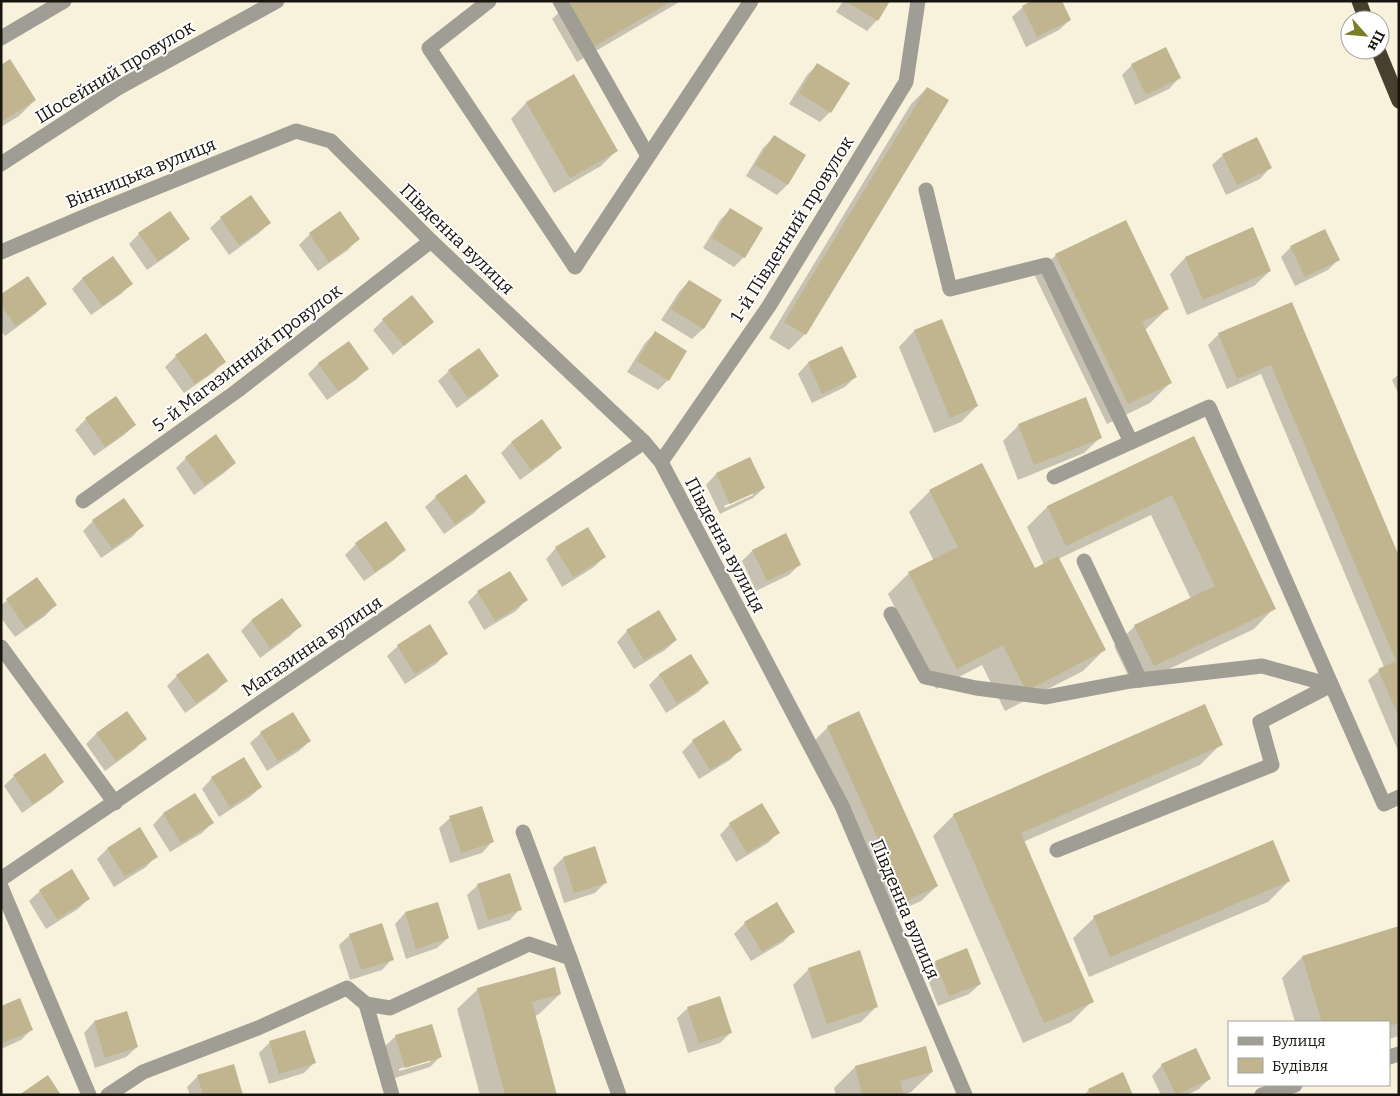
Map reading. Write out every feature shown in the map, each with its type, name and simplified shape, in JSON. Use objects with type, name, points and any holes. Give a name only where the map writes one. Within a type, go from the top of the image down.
[{"type":"highway","points":[[1382,60],[1399,101]]},
{"type":"street","points":[[1,38],[64,1]]},
{"type":"street","name":"Шосейний провулок","points":[[1,164],[118,88],[277,1]]},
{"type":"street","points":[[489,1],[429,48],[575,267],[751,1]]},
{"type":"street","points":[[560,1],[648,156]]},
{"type":"street","name":"1-й Південний провулок","points":[[660,462],[769,306],[906,82],[918,1]]},
{"type":"street","name":"Південна вулиця","points":[[296,131],[331,141],[431,241],[644,442],[660,462],[842,806],[965,1095]]},
{"type":"street","name":"Вінницька вулиця","points":[[1,252],[296,131]]},
{"type":"street","points":[[926,190],[950,289],[1046,265],[1131,442]]},
{"type":"street","name":"5-й Магазинний провулок","points":[[83,501],[237,391],[431,241]]},
{"type":"street","points":[[1054,477],[1208,407],[1384,804],[1399,797]]},
{"type":"street","name":"Магазинна вулиця","points":[[1,880],[644,442]]},
{"type":"street","points":[[1084,561],[1140,680]]},
{"type":"street","points":[[891,614],[925,677],[976,688],[1046,697],[1140,680],[1262,666],[1332,685]]},
{"type":"street","points":[[1,647],[115,803]]},
{"type":"street","points":[[1057,850],[1272,765],[1260,722],[1332,685]]},
{"type":"street","points":[[523,832],[619,1095]]},
{"type":"street","points":[[1,887],[89,1095]]},
{"type":"street","points":[[108,1095],[143,1072],[258,1028],[347,988],[366,1004],[390,1008],[529,944],[570,958]]},
{"type":"street","points":[[366,1004],[392,1095]]},
{"type":"street","points":[[1262,1095],[1293,1086]]},
{"type":"building","points":[[569,1],[672,1],[593,47]]},
{"type":"building","points":[[845,1],[890,1],[878,21]]},
{"type":"building","points":[[1031,1],[1062,1],[1071,20],[1037,37],[1022,6]]},
{"type":"building","points":[[1166,47],[1181,78],[1146,95],[1131,64]]},
{"type":"building","points":[[10,59],[36,100],[1,122],[1,65]]},
{"type":"building","points":[[817,63],[850,83],[831,113],[799,93]]},
{"type":"building","points":[[574,74],[618,151],[570,178],[526,102]]},
{"type":"building","points":[[927,87],[949,100],[806,335],[784,322]]},
{"type":"building","points":[[774,135],[806,155],[788,185],[755,165]]},
{"type":"building","points":[[1257,137],[1272,168],[1237,185],[1222,154]]},
{"type":"building","points":[[251,195],[271,223],[239,245],[220,217]]},
{"type":"building","points":[[730,208],[763,228],[745,258],[712,238]]},
{"type":"building","points":[[170,211],[190,239],[158,261],[138,233]]},
{"type":"building","points":[[340,211],[360,239],[329,262],[309,233]]},
{"type":"building","points":[[1126,220],[1169,309],[1142,322],[1172,383],[1128,404],[1055,254]]},
{"type":"building","points":[[1253,227],[1271,271],[1203,300],[1185,257]]},
{"type":"building","points":[[1325,229],[1340,260],[1305,277],[1290,246]]},
{"type":"building","points":[[113,256],[133,284],[102,306],[82,278]]},
{"type":"building","points":[[28,276],[47,304],[16,326],[1,305],[1,294]]},
{"type":"building","points":[[689,280],[722,300],[704,329],[671,309]]},
{"type":"building","points":[[412,295],[434,322],[404,346],[382,319]]},
{"type":"building","points":[[1292,302],[1399,556],[1399,718],[1378,669],[1396,661],[1271,365],[1237,379],[1218,333]]},
{"type":"building","points":[[942,319],[978,406],[950,418],[914,330]]},
{"type":"building","points":[[655,331],[687,351],[669,381],[637,361]]},
{"type":"building","points":[[206,333],[226,362],[195,384],[175,355]]},
{"type":"building","points":[[349,341],[369,369],[338,391],[318,363]]},
{"type":"building","points":[[842,346],[857,377],[822,394],[808,362]]},
{"type":"building","points":[[479,348],[499,376],[468,398],[448,370]]},
{"type":"building","points":[[116,396],[136,425],[105,447],[85,418]]},
{"type":"building","points":[[1086,397],[1102,438],[1034,465],[1018,424]]},
{"type":"building","points":[[542,419],[562,448],[531,470],[511,442]]},
{"type":"building","points":[[216,434],[236,463],[205,485],[185,457]]},
{"type":"building","points":[[1194,436],[1276,609],[1154,666],[1134,625],[1215,586],[1172,495],[1066,546],[1047,506]]},
{"type":"building","points":[[750,457],[765,488],[730,504],[716,473]]},
{"type":"building","points":[[982,463],[1035,568],[1058,556],[1106,650],[1026,691],[1003,645],[957,669],[908,572],[958,547],[929,490]]},
{"type":"building","points":[[466,474],[486,502],[455,524],[435,496]]},
{"type":"building","points":[[124,498],[144,526],[112,548],[92,520]]},
{"type":"building","points":[[386,521],[406,550],[375,572],[355,543]]},
{"type":"building","points":[[588,527],[606,557],[573,577],[555,547]]},
{"type":"building","points":[[786,533],[801,565],[767,581],[752,550]]},
{"type":"building","points":[[510,571],[528,600],[495,621],[477,591]]},
{"type":"building","points":[[37,577],[57,605],[26,628],[6,599]]},
{"type":"building","points":[[282,598],[302,626],[270,648],[251,620]]},
{"type":"building","points":[[659,610],[677,640],[644,660],[626,630]]},
{"type":"building","points":[[430,624],[448,654],[415,674],[397,645]]},
{"type":"building","points":[[208,653],[228,681],[196,703],[176,675]]},
{"type":"building","points":[[691,654],[709,683],[677,703],[659,674]]},
{"type":"building","points":[[1205,704],[1223,745],[1021,833],[1094,1002],[1044,1023],[953,814]]},
{"type":"building","points":[[127,711],[147,739],[116,761],[96,733]]},
{"type":"building","points":[[859,711],[938,886],[906,901],[827,726]]},
{"type":"building","points":[[293,712],[311,741],[278,761],[260,732]]},
{"type":"building","points":[[724,720],[742,750],[710,770],[692,740]]},
{"type":"building","points":[[45,753],[64,782],[33,804],[13,775]]},
{"type":"building","points":[[244,757],[262,787],[230,807],[211,777]]},
{"type":"building","points":[[195,793],[214,823],[181,843],[163,813]]},
{"type":"building","points":[[762,803],[780,833],[747,853],[729,823]]},
{"type":"building","points":[[482,806],[494,842],[461,853],[449,816]]},
{"type":"building","points":[[140,827],[158,857],[125,877],[107,848]]},
{"type":"building","points":[[1273,840],[1290,881],[1110,957],[1093,916]]},
{"type":"building","points":[[595,846],[607,883],[574,893],[563,857]]},
{"type":"building","points":[[72,869],[90,899],[57,919],[39,890]]},
{"type":"building","points":[[510,873],[522,910],[488,920],[477,884]]},
{"type":"building","points":[[438,902],[449,938],[416,949],[405,912]]},
{"type":"building","points":[[777,902],[795,932],[762,952],[744,922]]},
{"type":"building","points":[[382,923],[394,960],[361,970],[349,934]]},
{"type":"building","points":[[1399,926],[1399,1023],[1390,1026],[1390,1021],[1322,1021],[1302,956]]},
{"type":"building","points":[[967,948],[981,984],[949,996],[935,961]]},
{"type":"building","points":[[860,950],[878,1007],[827,1024],[808,968]]},
{"type":"building","points":[[555,967],[561,994],[532,1002],[557,1095],[505,1095],[477,988]]},
{"type":"building","points":[[720,996],[732,1033],[699,1043],[687,1007]]},
{"type":"building","points":[[20,998],[33,1030],[1,1044],[1,1006]]},
{"type":"building","points":[[127,1011],[138,1047],[105,1058],[94,1021]]},
{"type":"building","points":[[432,1024],[442,1057],[405,1068],[395,1035]]},
{"type":"building","points":[[305,1030],[316,1063],[279,1074],[269,1041]]},
{"type":"building","points":[[926,1046],[933,1072],[900,1081],[904,1095],[862,1095],[855,1066]]},
{"type":"building","points":[[1196,1048],[1211,1079],[1176,1095],[1161,1064]]},
{"type":"building","points":[[234,1064],[243,1095],[203,1095],[197,1075]]},
{"type":"building","points":[[1123,1072],[1133,1095],[1091,1095],[1088,1089]]},
{"type":"building","points":[[48,1075],[61,1095],[19,1095]]}]
